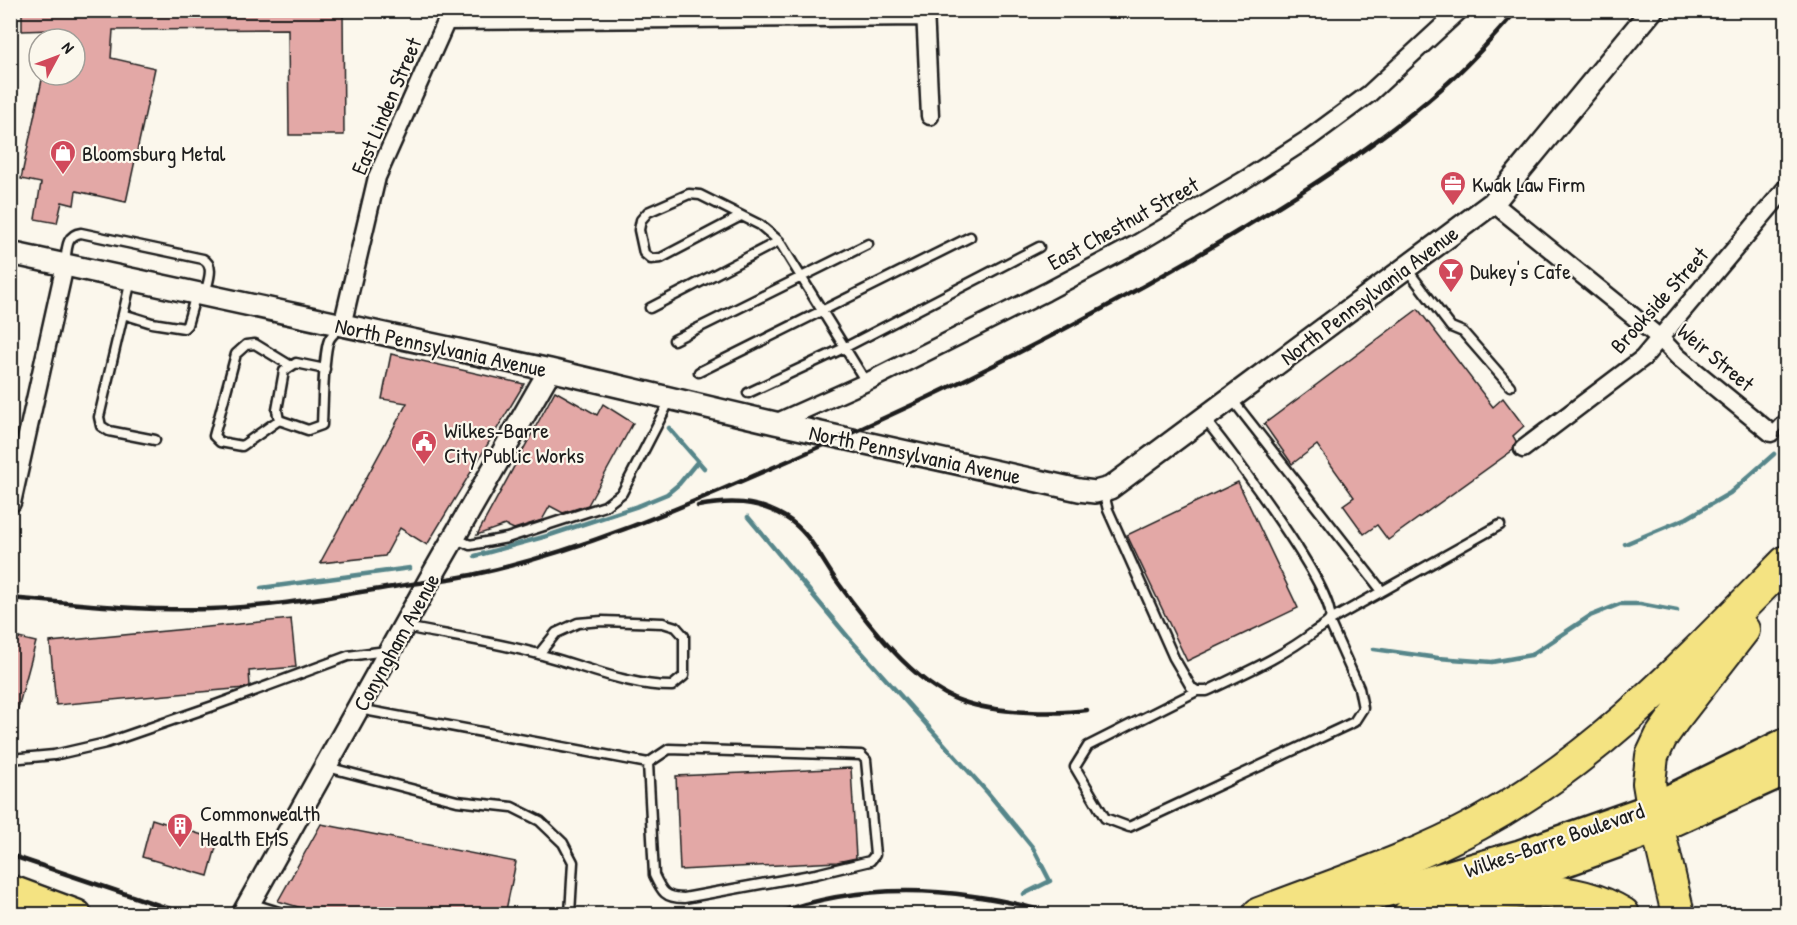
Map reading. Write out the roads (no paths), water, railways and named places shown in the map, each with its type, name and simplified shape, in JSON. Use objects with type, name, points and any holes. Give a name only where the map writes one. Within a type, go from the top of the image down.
[{"type":"highway","points":[[1259,915],[1439,843],[1478,824],[1550,779],[1599,743],[1647,700],[1786,562]]},
{"type":"highway","points":[[1678,915],[1649,783],[1652,756],[1661,737],[1786,579]]},
{"type":"highway","points":[[1444,904],[1533,890],[1554,892],[1595,902],[1623,915]]},
{"type":"main road","name":"Wilkes-Barre Boulevard","points":[[1312,915],[1655,818],[1786,742]]},
{"type":"main road","name":"Wilkes-Barre Boulevard","points":[[1407,915],[1444,904],[1655,818],[1786,771]]},
{"type":"main road","points":[[10,889],[77,915]]},
{"type":"street","name":"East Chestnut Street","points":[[775,423],[866,382],[1097,265],[1245,179],[1308,139],[1369,94],[1460,10]]},
{"type":"street","name":"North Pennsylvania Avenue","points":[[10,253],[550,370],[775,423],[1095,492],[1110,488],[1493,203],[1652,10]]},
{"type":"street","points":[[449,16],[925,14],[930,116]]},
{"type":"street","name":"East Linden Street","points":[[342,326],[377,177],[449,16]]},
{"type":"street","name":"Brookside Street","points":[[1523,449],[1643,358],[1786,188]]},
{"type":"street","name":"Weir Street","points":[[1493,203],[1660,338],[1678,357],[1771,433]]},
{"type":"street","points":[[12,503],[65,265]]},
{"type":"street","name":"Conyngham Avenue","points":[[247,909],[550,370]]},
{"type":"lane","points":[[741,216],[661,258],[651,259],[644,253],[639,230],[641,220],[648,212],[689,194],[700,195],[760,225],[779,241],[866,382]]},
{"type":"lane","points":[[65,265],[69,238],[73,234],[81,233],[203,259],[211,267],[184,328],[152,323],[123,314]]},
{"type":"lane","points":[[699,372],[970,237]]},
{"type":"lane","points":[[650,308],[779,241]]},
{"type":"lane","points":[[674,340],[868,244]]},
{"type":"lane","points":[[748,393],[844,348],[1039,247]]},
{"type":"lane","points":[[1406,267],[1450,327],[1463,332],[1510,386]]},
{"type":"lane","points":[[131,279],[99,417],[101,426],[109,431],[155,440]]},
{"type":"lane","points":[[279,420],[308,430],[322,425],[329,340],[342,326]]},
{"type":"lane","points":[[279,420],[242,446],[220,442],[214,436],[236,354],[246,345],[255,344],[291,366]]},
{"type":"lane","points":[[279,420],[277,410],[284,371],[296,363],[326,369]]},
{"type":"lane","points":[[454,538],[470,544],[507,538],[605,506],[622,493],[670,398]]},
{"type":"lane","points":[[1231,398],[1382,591]]},
{"type":"lane","points":[[1771,433],[1786,417]]},
{"type":"lane","points":[[1203,418],[1244,469],[1284,527],[1327,599],[1331,613],[1329,621],[1359,688],[1363,708],[1354,722],[1129,827],[1105,818],[1075,767],[1088,747],[1197,691],[1207,691],[1293,648],[1329,621],[1500,525]]},
{"type":"lane","points":[[1103,490],[1108,510],[1174,658],[1191,687],[1197,691]]},
{"type":"lane","points":[[405,626],[539,654],[620,678],[662,686],[672,686],[684,676],[684,636],[676,627],[663,623],[602,621],[578,623],[556,633],[539,654]]},
{"type":"lane","points":[[10,759],[54,755],[106,743],[348,656],[391,650]]},
{"type":"lane","points":[[358,709],[648,763],[669,748],[861,754],[866,760],[875,855],[870,861],[816,874],[684,898],[672,898],[661,890],[654,875],[648,763]]},
{"type":"lane","points":[[326,766],[457,801],[512,807],[540,821],[563,843],[573,862],[570,915]]},
{"type":"lane","points":[[247,909],[285,915]]},
{"type":"waterway","points":[[669,428],[704,468]]},
{"type":"waterway","points":[[1625,544],[1687,518],[1730,493],[1774,454]]},
{"type":"waterway","points":[[475,556],[547,536],[667,494],[679,484],[698,461]]},
{"type":"waterway","points":[[748,517],[848,637],[988,793],[1033,848],[1050,881],[1024,894]]},
{"type":"waterway","points":[[261,588],[410,568]]},
{"type":"waterway","points":[[1374,649],[1438,658],[1492,662],[1531,655],[1590,616],[1620,604],[1640,604],[1677,611]]},
{"type":"waterway","points":[[1780,914],[1786,913]]},
{"type":"railway","points":[[10,598],[161,609],[211,609],[280,604],[476,574],[559,552],[640,523],[797,457],[948,388],[1047,338],[1193,258],[1289,200],[1383,136],[1451,80],[1517,10]]},
{"type":"railway","points":[[698,506],[732,502],[753,504],[774,511],[794,523],[808,538],[836,580],[876,632],[908,666],[943,693],[969,704],[1002,710],[1051,713],[1087,710]]},
{"type":"railway","points":[[10,855],[185,914]]},
{"type":"railway","points":[[774,914],[847,895],[897,891],[973,896],[1021,905],[1049,914]]},
{"type":"place","name":"Bloomsburg Metal","points":[[63,176]]},
{"type":"place","name":"Kwak Law Firm","points":[[1453,207]]},
{"type":"place","name":"Dukey's Cafe","points":[[1451,294]]},
{"type":"place","name":"Wilkes-Barre City Public Works","points":[[424,466]]},
{"type":"place","name":"Commonwealth Health EMS","points":[[180,849]]}]
